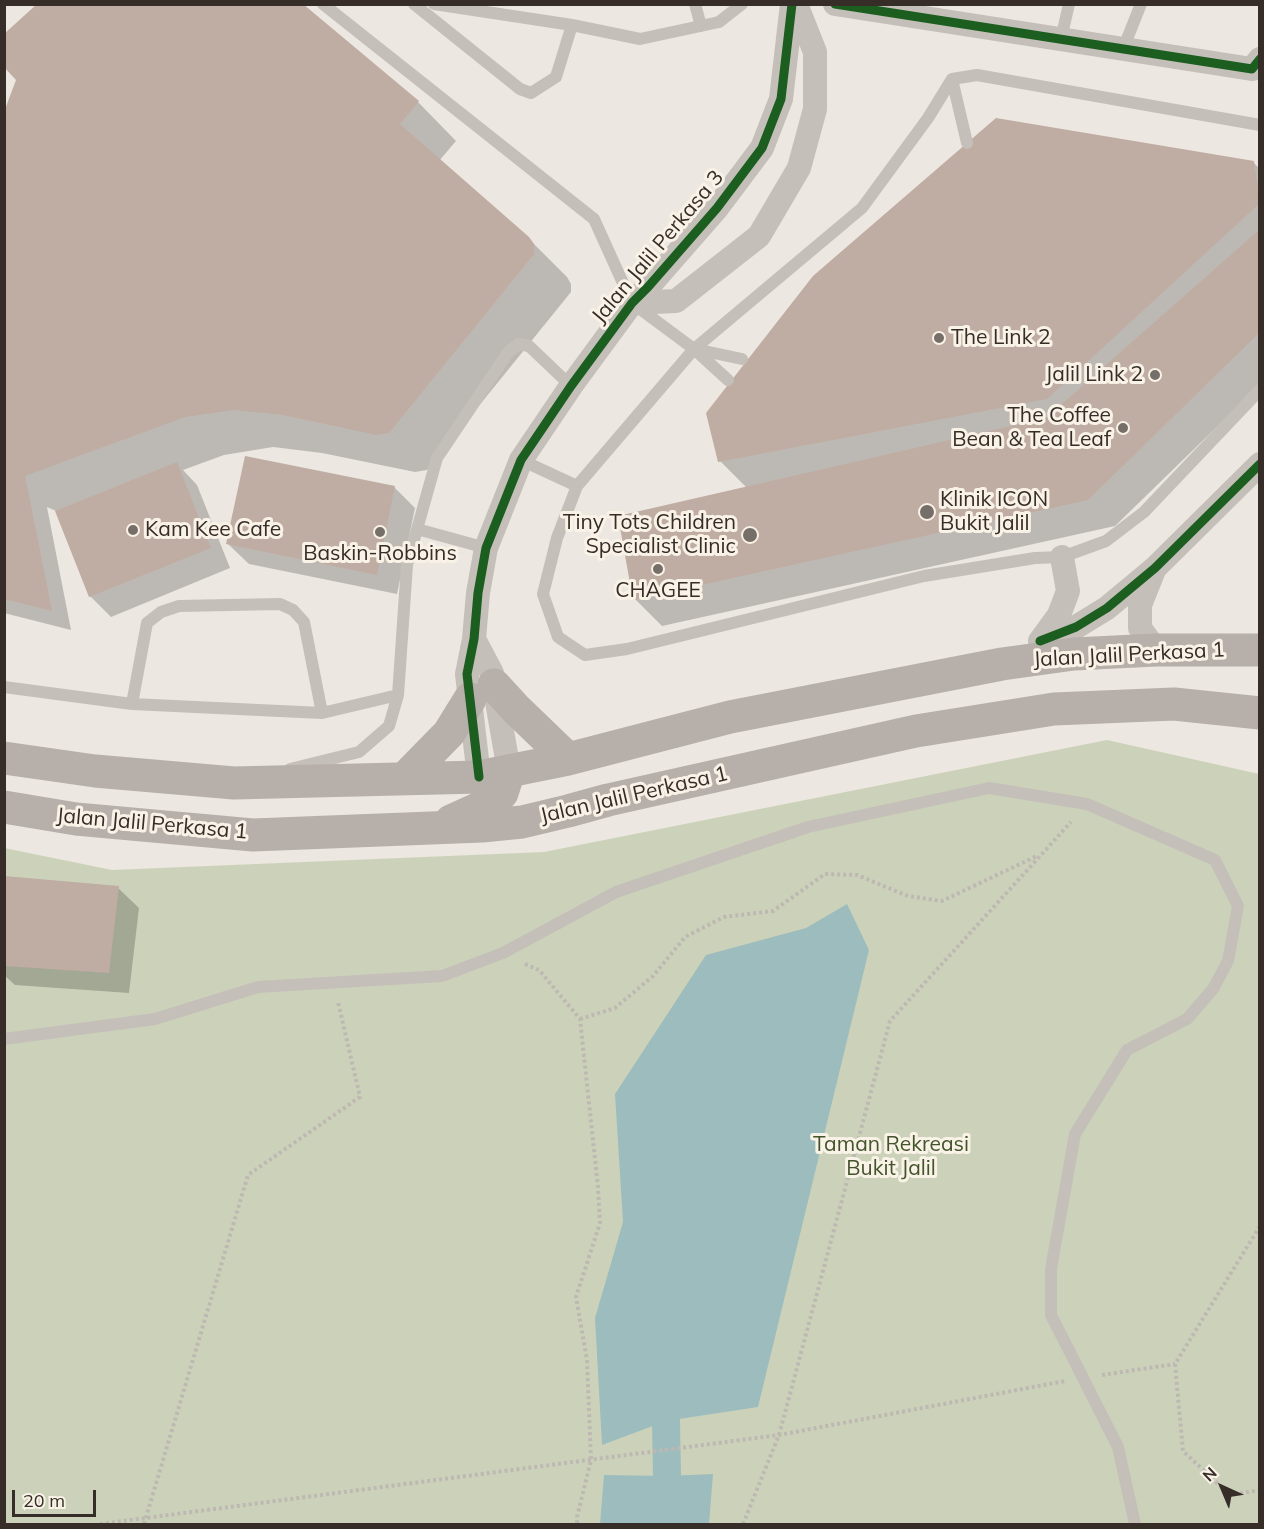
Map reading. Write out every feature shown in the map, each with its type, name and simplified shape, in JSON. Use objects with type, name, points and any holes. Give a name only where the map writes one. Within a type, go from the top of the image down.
[{"type":"main road","name":"Jalan Jalil Perkasa 1","points":[[4,758],[95,771],[234,783],[404,779],[497,780],[730,717],[1002,664],[1074,654],[1156,650],[1260,650]]},
{"type":"main road","points":[[404,779],[449,733],[482,692],[528,721],[568,759]]},
{"type":"main road","name":"Jalan Jalil Perkasa 1","points":[[4,807],[76,819],[253,835],[483,826],[522,822],[568,812],[608,800],[905,734],[1054,709],[1174,704],[1260,713]]},
{"type":"main road","points":[[497,780],[522,802],[568,812]]},
{"type":"main road","points":[[437,828],[495,801],[497,780]]},
{"type":"street","name":"Jalan Jalil Perkasa 3","points":[[633,303],[676,302],[759,236],[799,168],[815,109],[815,52],[794,4]]},
{"type":"street","name":"Jalan Jalil Perkasa 3","points":[[497,780],[482,692],[492,673],[474,639],[478,593],[486,548],[521,460],[571,386],[633,303],[717,208],[762,148],[781,99],[794,4]]},
{"type":"street","points":[[835,4],[913,10],[1061,39],[1252,69],[1260,59]]},
{"type":"street","points":[[1002,664],[1040,641],[1077,627],[1107,608],[1155,568],[1260,464]]},
{"type":"street","points":[[1040,641],[1059,615],[1068,591],[1062,557]]},
{"type":"street","points":[[1155,568],[1140,605],[1140,628],[1156,650]]},
{"type":"lane","points":[[322,4],[594,219],[633,303],[694,349],[728,380]]},
{"type":"lane","points":[[414,4],[520,89],[531,93],[556,77],[572,25]]},
{"type":"lane","points":[[434,4],[572,25],[640,39],[720,22],[742,4]]},
{"type":"lane","points":[[695,4],[701,26]]},
{"type":"lane","points":[[1061,39],[1069,4]]},
{"type":"lane","points":[[1123,49],[1141,4]]},
{"type":"lane","points":[[1260,125],[977,75],[952,79],[928,118],[862,208],[694,349],[577,486],[556,538],[543,594],[558,636],[585,655],[627,649],[924,576],[1035,558],[1062,557],[1106,541],[1144,512],[1260,390]]},
{"type":"lane","points":[[952,79],[967,143]]},
{"type":"lane","points":[[234,783],[358,752],[389,726],[398,695],[407,565],[437,458],[509,351],[519,344],[529,346],[571,386]]},
{"type":"lane","points":[[694,349],[742,359]]},
{"type":"lane","points":[[521,460],[577,486]]},
{"type":"lane","points":[[417,529],[486,548]]},
{"type":"lane","points":[[132,704],[147,623],[161,612],[180,606],[280,604],[293,610],[304,622],[322,713]]},
{"type":"lane","points":[[4,687],[132,704],[322,713],[398,695]]},
{"type":"lane","points":[[4,1040],[155,1019],[258,987],[442,975],[503,953],[616,892],[807,827],[989,788],[1087,804],[1215,860],[1238,906],[1228,961],[1213,988],[1187,1018],[1127,1050],[1075,1134],[1051,1269],[1051,1315],[1118,1447],[1135,1524]]},
{"type":"path","points":[[743,1524],[779,1435],[890,1021],[1087,804]]},
{"type":"path","points":[[580,1019],[615,1008],[653,976],[685,937],[724,917],[774,911],[825,874],[857,875],[908,896],[942,901],[1041,854]]},
{"type":"path","points":[[503,953],[539,970],[580,1019],[600,1224],[576,1297],[587,1360],[591,1460],[577,1524]]},
{"type":"path","points":[[144,1524],[248,1174],[360,1097],[334,983]]},
{"type":"path","points":[[1260,1226],[1175,1364],[1183,1451],[1230,1496],[1260,1490]]},
{"type":"path","points":[[100,1524],[779,1435],[1084,1378],[1175,1364]]},
{"type":"green space","name":"Taman Rekreasi Bukit Jalil","points":[[1107,740],[1259,774],[1259,1524],[5,1524],[4,848],[112,870],[544,852]]},
{"type":"water","points":[[847,904],[869,950],[758,1407],[666,1421],[602,1445],[595,1318],[623,1222],[615,1094],[706,955],[806,928]]},
{"type":"water","points":[[713,1474],[709,1524],[600,1524],[604,1475]]},
{"type":"building","points":[[37,4],[303,4],[419,101],[400,124],[529,237],[534,244],[534,254],[389,433],[376,435],[283,415],[234,410],[185,417],[25,476],[52,611],[4,599],[4,112],[16,80],[4,67],[4,34]]},
{"type":"building","name":"The Link 2","points":[[996,118],[1254,161],[1260,203],[1047,399],[718,462],[706,413],[813,276]]},
{"type":"building","name":"Jalil Link 2","points":[[1260,229],[1260,332],[1088,500],[633,600],[618,516],[1046,418]]},
{"type":"building","points":[[245,456],[395,486],[377,575],[226,544]]},
{"type":"building","name":"Kam Kee Cafe","points":[[177,462],[211,548],[89,597],[55,511]]},
{"type":"building","points":[[4,876],[119,886],[109,973],[4,966]]},
{"type":"waterway","points":[[666,1421],[667,1476]]},
{"type":"cycle path","points":[[479,777],[467,674],[486,548],[521,460],[571,386],[632,303],[717,208],[762,148],[781,99],[792,4]]},
{"type":"cycle path","points":[[835,4],[1252,69],[1260,59]]},
{"type":"cycle path","points":[[1040,641],[1076,627],[1107,608],[1155,568],[1260,464]]},
{"type":"place","name":"The Link 2","points":[[939,338]]},
{"type":"place","name":"Jalil Link 2","points":[[1155,375]]},
{"type":"place","name":"The Coffee Bean & Tea Leaf","points":[[1123,428]]},
{"type":"place","name":"Klinik ICON Bukit Jalil","points":[[927,512]]},
{"type":"place","name":"Kam Kee Cafe","points":[[133,530]]},
{"type":"place","name":"Baskin-Robbins","points":[[380,532]]},
{"type":"place","name":"Tiny Tots Children Specialist Clinic","points":[[750,535]]},
{"type":"place","name":"CHAGEE","points":[[658,569]]}]
